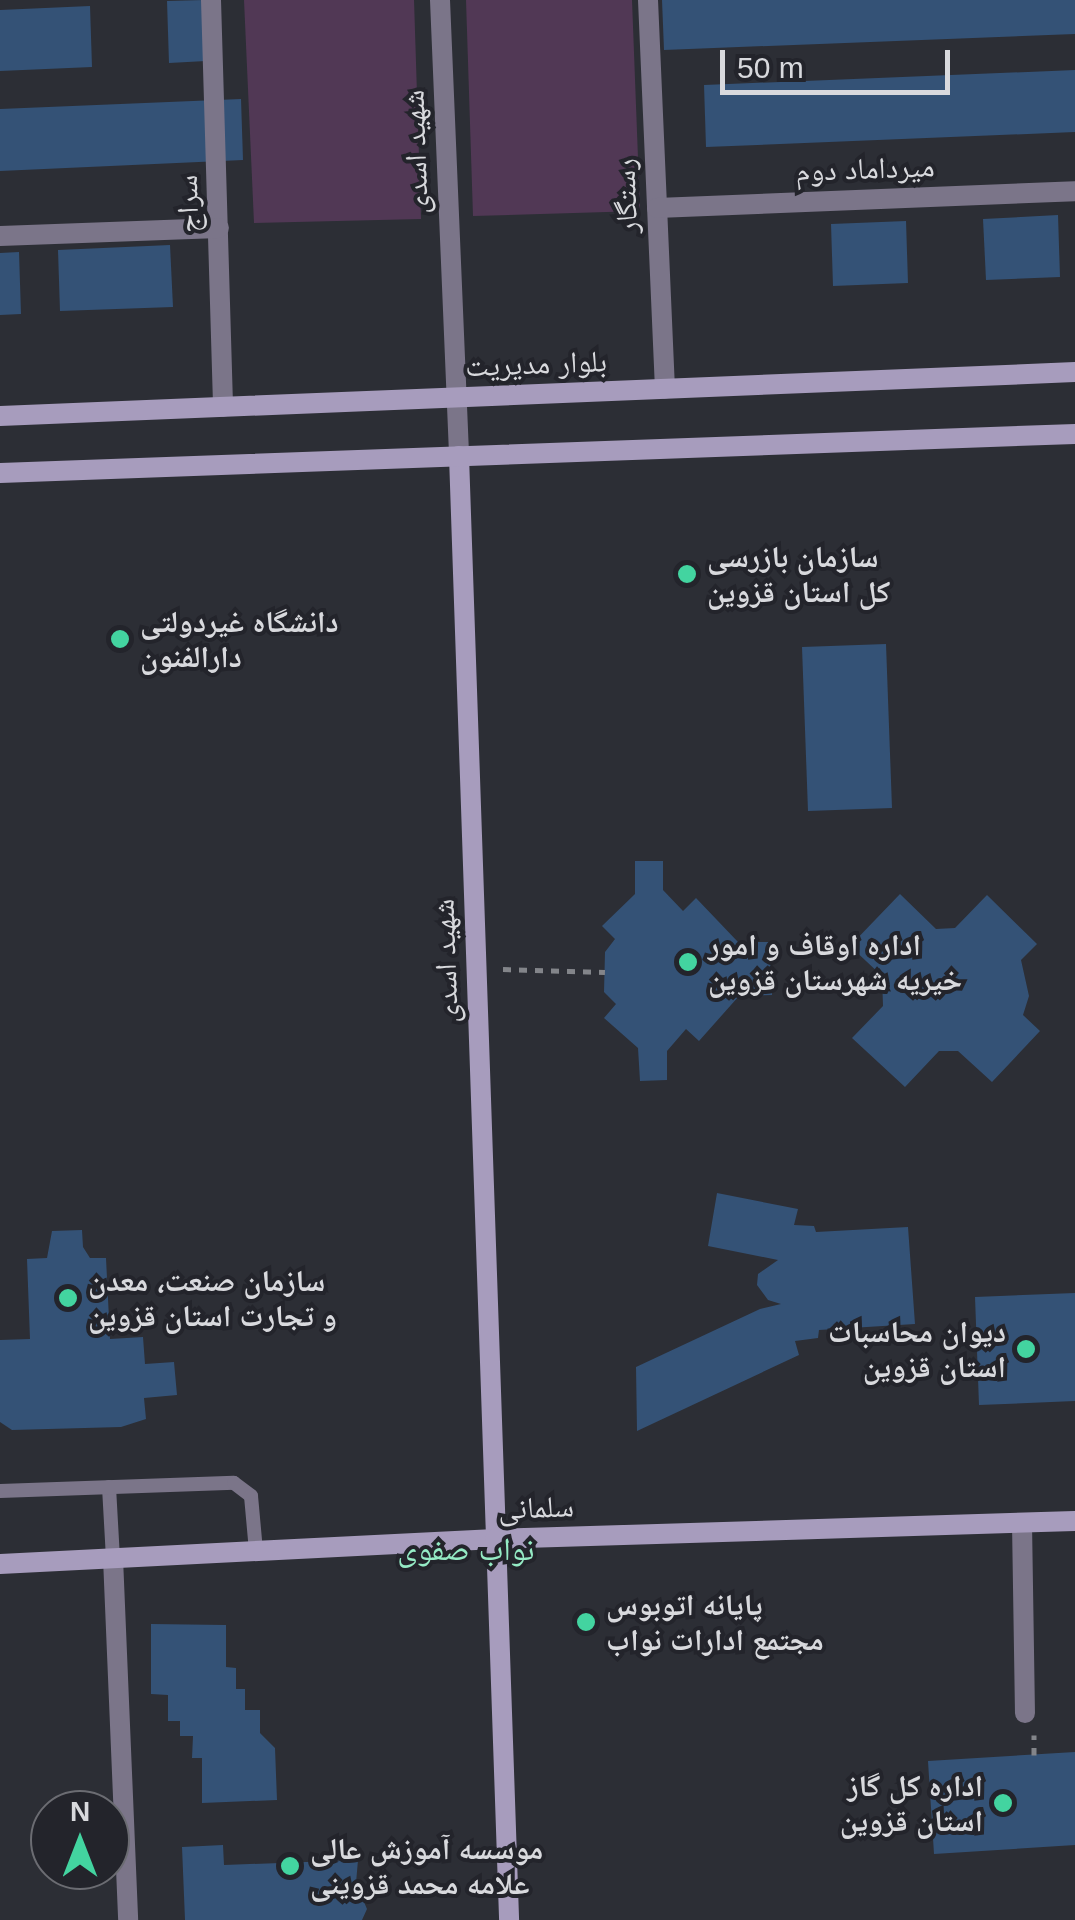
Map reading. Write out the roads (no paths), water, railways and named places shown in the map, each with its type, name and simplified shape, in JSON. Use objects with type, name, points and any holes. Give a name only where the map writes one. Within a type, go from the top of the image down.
[{"type":"street","name":"سراج","points":[[211,0],[223,407]]},
{"type":"street","name":"شهید اسدی","points":[[440,0],[509,1920]]},
{"type":"street","name":"رستگار","points":[[648,0],[664,389]]},
{"type":"street","name":"میرداماد دوم","points":[[657,208],[1075,191]]},
{"type":"street","points":[[0,236],[218,228]]},
{"type":"street","name":"بلوار مدیریت","points":[[0,416],[1075,372]]},
{"type":"street","points":[[0,473],[1075,434]]},
{"type":"street","name":"سلمانی","points":[[0,1564],[495,1539],[1075,1521]]},
{"type":"street","points":[[1022,1522],[1026,1713]]},
{"type":"street","points":[[113,1558],[128,1920]]},
{"type":"lane","points":[[0,1490],[234,1483],[244,1487],[254,1507],[256,1551]]},
{"type":"lane","points":[[109,1487],[113,1558]]},
{"type":"place","name":"سازمان بازرسی کل استان قزوین","points":[[687,574]]},
{"type":"place","name":"دانشگاه غیردولتی دارالفنون","points":[[120,639]]},
{"type":"place","name":"اداره اوقاف و امور خیریه شهرستان قزوین","points":[[688,962]]},
{"type":"place","name":"سازمان صنعت، معدن و تجارت استان قزوین","points":[[68,1298]]},
{"type":"place","name":"دیوان محاسبات استان قزوین","points":[[1026,1349]]},
{"type":"place","name":"پایانه اتوبوس مجتمع ادارات نواب","points":[[586,1622]]},
{"type":"place","name":"اداره کل گاز استان قزوین","points":[[1003,1803]]},
{"type":"place","name":"موسسه آموزش عالی علامه محمد قزوینی","points":[[290,1866]]},
{"type":"district","name":"نواب صفوی","points":[[466,1549]]}]
